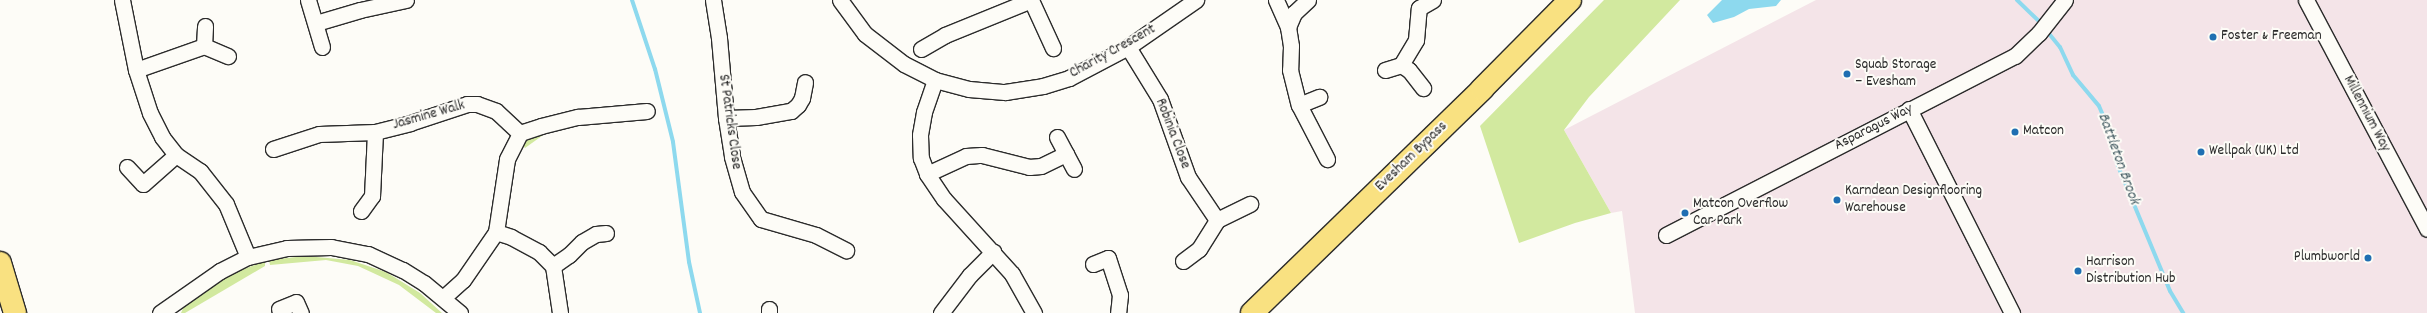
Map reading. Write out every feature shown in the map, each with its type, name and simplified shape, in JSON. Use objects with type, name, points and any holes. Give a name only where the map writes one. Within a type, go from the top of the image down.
[{"type":"main road","name":"Evesham Bypass","points":[[1252,313],[1482,89],[1570,0]]},
{"type":"main road","points":[[0,263],[15,313]]},
{"type":"street","points":[[122,0],[136,70],[150,113],[162,137],[176,155],[200,171],[226,204],[248,257]]},
{"type":"street","points":[[308,0],[322,47]]},
{"type":"street","points":[[316,23],[360,10],[406,0]]},
{"type":"street","name":"St Patricks Close","points":[[713,0],[719,38],[726,118],[732,157],[742,192],[761,219],[816,235],[846,250]]},
{"type":"street","name":"Charity Crescent","points":[[840,0],[866,34],[879,47],[904,64],[935,80],[969,89],[1005,92],[1043,86],[1070,78],[1128,47],[1196,0]]},
{"type":"street","points":[[921,49],[945,36],[1031,0],[1053,48]]},
{"type":"street","points":[[1276,0],[1288,27],[1291,46],[1290,70],[1299,105],[1327,159]]},
{"type":"street","points":[[1288,27],[1294,13],[1308,0]]},
{"type":"street","points":[[1385,70],[1401,65],[1416,40],[1417,4],[1433,0]]},
{"type":"street","name":"Asparagus Way","points":[[1666,235],[2015,56],[2044,27],[2065,0]]},
{"type":"street","name":"Millennium Way","points":[[2306,0],[2427,229]]},
{"type":"street","points":[[204,46],[205,26]]},
{"type":"street","points":[[136,70],[204,46],[228,56]]},
{"type":"street","name":"Robinia Close","points":[[1128,47],[1160,99],[1188,177],[1217,220]]},
{"type":"street","points":[[1401,65],[1409,70],[1423,88]]},
{"type":"street","points":[[935,80],[924,112],[920,135],[922,158],[927,174],[944,199],[1012,274],[1034,313]]},
{"type":"street","points":[[726,118],[756,117],[791,111],[798,105],[802,98],[805,82]]},
{"type":"street","points":[[1299,105],[1319,97]]},
{"type":"street","name":"Jasmine Walk","points":[[274,149],[319,134],[375,132],[410,123],[467,104],[477,104],[496,111],[520,133]]},
{"type":"street","points":[[1910,109],[2012,313]]},
{"type":"street","points":[[444,297],[463,280],[496,232],[507,159],[520,133],[558,121],[578,117],[647,111]]},
{"type":"street","name":"Jasmine Walk","points":[[361,211],[372,196],[375,132]]},
{"type":"street","points":[[1057,137],[1074,169]]},
{"type":"street","points":[[927,174],[966,156],[982,155],[1030,166],[1041,166],[1066,154]]},
{"type":"street","points":[[127,167],[143,184],[176,155]]},
{"type":"street","points":[[1183,261],[1199,249],[1217,220],[1250,204]]},
{"type":"street","points":[[496,232],[511,237],[539,252],[553,266],[560,313]]},
{"type":"street","points":[[553,266],[570,255],[582,242],[596,234],[606,233]]},
{"type":"street","points":[[167,311],[220,271],[248,257],[287,248],[331,247],[368,254],[403,270],[444,297],[460,313]]},
{"type":"street","points":[[941,313],[970,275],[993,252]]},
{"type":"street","points":[[1093,264],[1108,258],[1120,295],[1118,313]]},
{"type":"street","points":[[279,309],[296,302],[301,313]]},
{"type":"shaded area","points":[[1816,0],[2427,0],[2427,313],[1635,313],[1622,211],[1611,213],[1564,130]]},
{"type":"green space","points":[[1604,0],[1680,0],[1589,97],[1564,130],[1611,213],[1575,223],[1519,243],[1480,126]]},
{"type":"green space","points":[[545,129],[546,133],[525,148],[522,144]]},
{"type":"green space","points":[[305,256],[350,260],[386,272],[420,293],[442,313],[436,313],[399,285],[358,266],[326,260],[270,265],[269,260]]},
{"type":"green space","points":[[265,261],[265,266],[185,313],[181,313],[184,306],[207,287],[236,272]]},
{"type":"water","points":[[1722,0],[1781,0],[1776,6],[1749,9],[1734,17],[1713,23],[1707,15]]},
{"type":"waterway","points":[[632,0],[655,69],[673,142],[689,262],[700,313]]},
{"type":"waterway","name":"Battleton Brook","points":[[2017,0],[2042,24]]},
{"type":"waterway","name":"Battleton Brook","points":[[2046,30],[2060,47],[2073,75],[2099,106],[2110,132],[2118,166],[2170,291],[2183,313]]},
{"type":"place","name":"Foster & Freeman","points":[[2213,37]]},
{"type":"place","name":"Squab Storage – Evesham","points":[[1847,74]]},
{"type":"place","name":"Matcon","points":[[2015,132]]},
{"type":"place","name":"Wellpak (UK) Ltd","points":[[2201,152]]},
{"type":"place","name":"Karndean Designflooring Warehouse","points":[[1837,200]]},
{"type":"place","name":"Matcon Overflow Car Park","points":[[1685,213]]},
{"type":"place","name":"Plumbworld","points":[[2368,258]]},
{"type":"place","name":"Harrison Distribution Hub","points":[[2078,271]]}]
